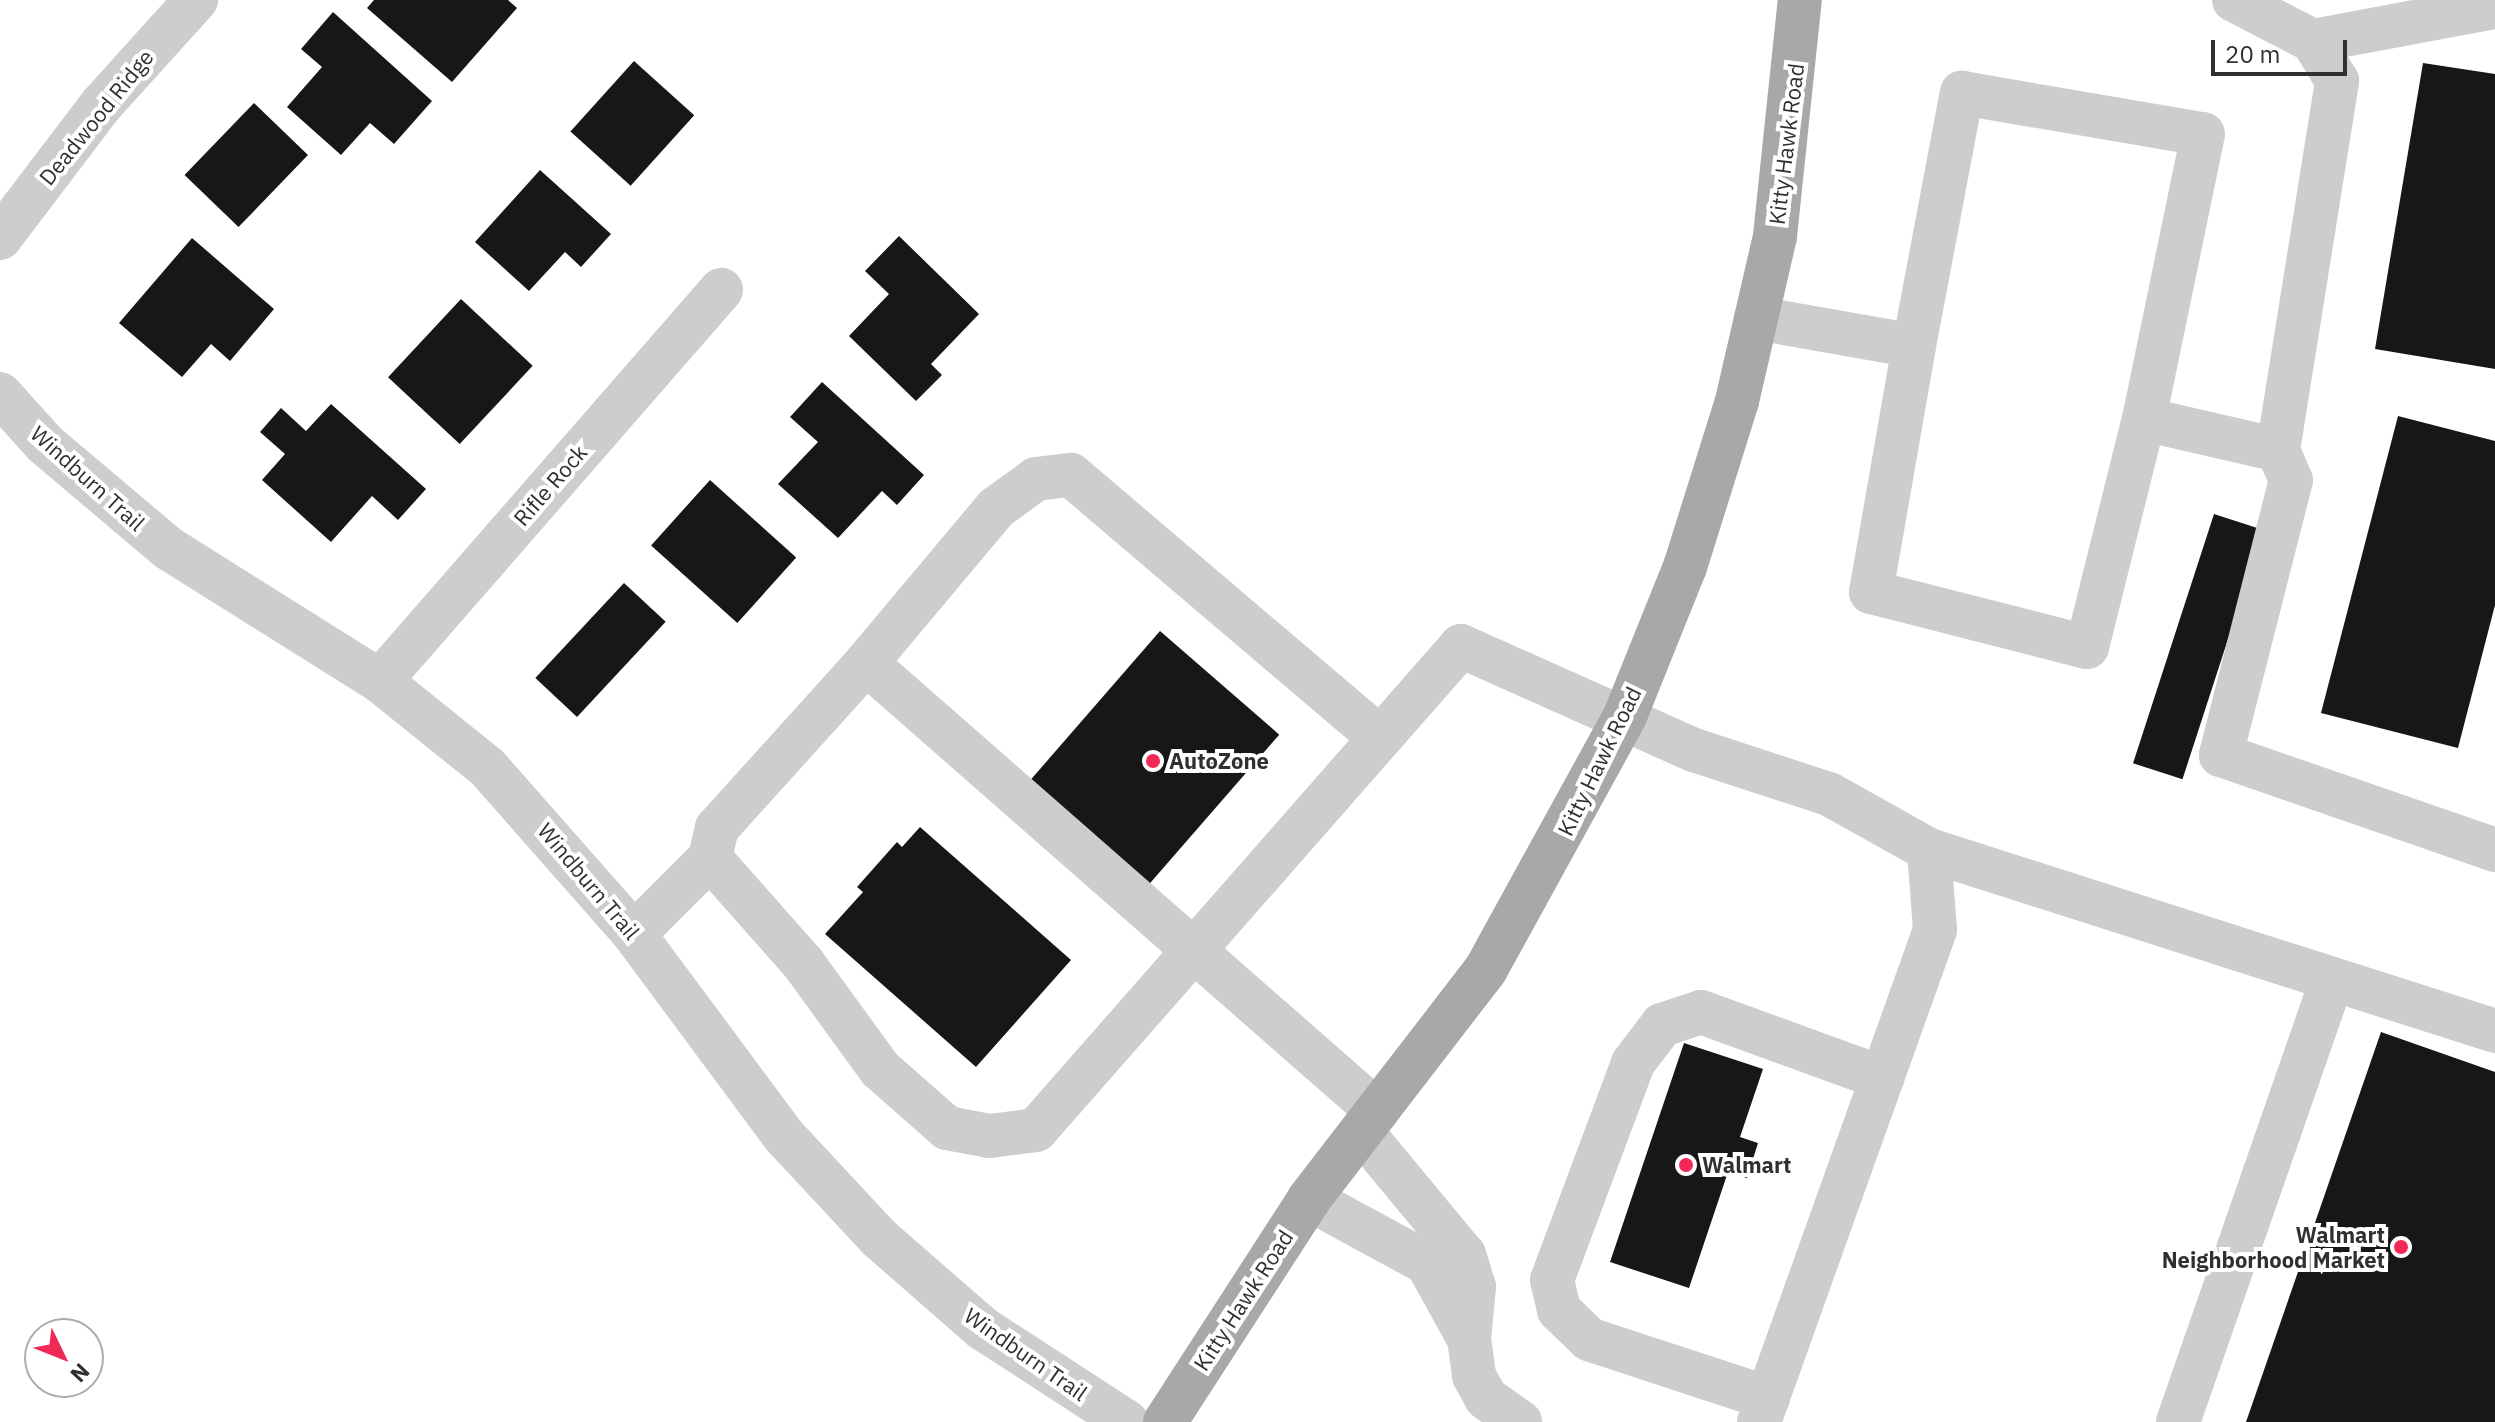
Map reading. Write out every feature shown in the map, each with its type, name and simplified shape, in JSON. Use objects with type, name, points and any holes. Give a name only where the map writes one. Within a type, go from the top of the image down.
[{"type":"main road","name":"Kitty Hawk Road","points":[[1165,1422],[1309,1199],[1486,969],[1625,716],[1685,567],[1756,318],[1775,236],[1800,0]]},
{"type":"street","name":"Deadwood Ridge","points":[[0,238],[101,105],[196,0]]},
{"type":"street","points":[[2234,0],[2313,41],[2337,81],[2278,450],[2291,480],[2221,755],[2495,850]]},
{"type":"street","points":[[2313,41],[2495,7]]},
{"type":"street","points":[[1962,93],[2203,134],[2144,419],[2087,647],[1871,592],[1962,93]]},
{"type":"street","name":"Rifle Rock","points":[[380,681],[721,290]]},
{"type":"street","points":[[1756,318],[1914,346]]},
{"type":"street","name":"Windburn Trail","points":[[0,394],[45,444],[168,548],[380,681],[487,767],[634,934],[784,1136],[879,1238],[982,1328],[1127,1422]]},
{"type":"street","points":[[2144,419],[2278,450]]},
{"type":"street","points":[[634,934],[710,858],[717,828],[866,663],[996,508],[1036,479],[1071,475],[1379,737]]},
{"type":"street","points":[[710,858],[803,963],[880,1069],[947,1128],[990,1136],[1036,1130],[1191,947],[1461,646],[1625,716],[1694,750],[1829,794],[1929,850],[2495,1031]]},
{"type":"street","points":[[866,663],[1191,947],[1370,1122],[1464,1255],[1474,1287],[1469,1339],[1474,1376],[1486,1398],[1520,1422]]},
{"type":"street","points":[[1882,1078],[1701,1012],[1662,1025],[1633,1063],[1552,1280],[1559,1310],[1589,1339],[1763,1410],[1882,1078],[1935,930],[1929,850]]},
{"type":"street","points":[[2178,1422],[2332,980]]},
{"type":"street","points":[[1309,1199],[1427,1263],[1469,1339]]},
{"type":"building","points":[[374,0],[508,0],[517,8],[452,82],[367,8]]},
{"type":"building","points":[[333,12],[432,101],[394,144],[370,123],[341,155],[287,107],[322,67],[301,49]]},
{"type":"building","points":[[634,61],[694,115],[631,186],[570,132]]},
{"type":"building","points":[[2423,63],[2495,74],[2495,369],[2375,349]]},
{"type":"building","points":[[254,103],[308,155],[238,227],[185,175]]},
{"type":"building","points":[[540,170],[611,234],[581,267],[565,252],[529,291],[475,242]]},
{"type":"building","points":[[899,236],[979,314],[931,364],[942,375],[916,401],[849,336],[889,294],[865,271]]},
{"type":"building","points":[[192,238],[274,309],[230,361],[211,344],[182,377],[119,323]]},
{"type":"building","points":[[461,299],[533,366],[460,444],[388,377]]},
{"type":"building","points":[[822,382],[924,475],[897,505],[882,491],[838,538],[778,484],[818,442],[790,417]]},
{"type":"building","points":[[331,404],[426,489],[398,520],[372,496],[331,542],[262,480],[285,454],[260,432],[281,408],[306,431]]},
{"type":"building","points":[[2398,416],[2495,441],[2495,605],[2458,748],[2321,713]]},
{"type":"building","points":[[710,480],[796,558],[737,623],[651,545]]},
{"type":"building","points":[[2214,514],[2263,530],[2182,779],[2133,763]]},
{"type":"building","points":[[624,583],[666,622],[577,717],[535,678]]},
{"type":"building","name":"AutoZone","points":[[1160,631],[1279,735],[1145,889],[1026,785]]},
{"type":"building","points":[[920,827],[1071,960],[976,1067],[825,934],[863,892],[857,887],[897,842],[902,847]]},
{"type":"building","name":"Walmart Neighborhood Market","points":[[2381,1032],[2495,1072],[2495,1422],[2246,1422]]},
{"type":"building","name":"Walmart","points":[[1684,1043],[1763,1069],[1740,1137],[1758,1143],[1747,1178],[1728,1172],[1689,1288],[1610,1262]]},
{"type":"place","name":"AutoZone","points":[[1153,761]]},
{"type":"place","name":"Walmart","points":[[1686,1165]]},
{"type":"place","name":"Walmart Neighborhood Market","points":[[2401,1247]]}]
